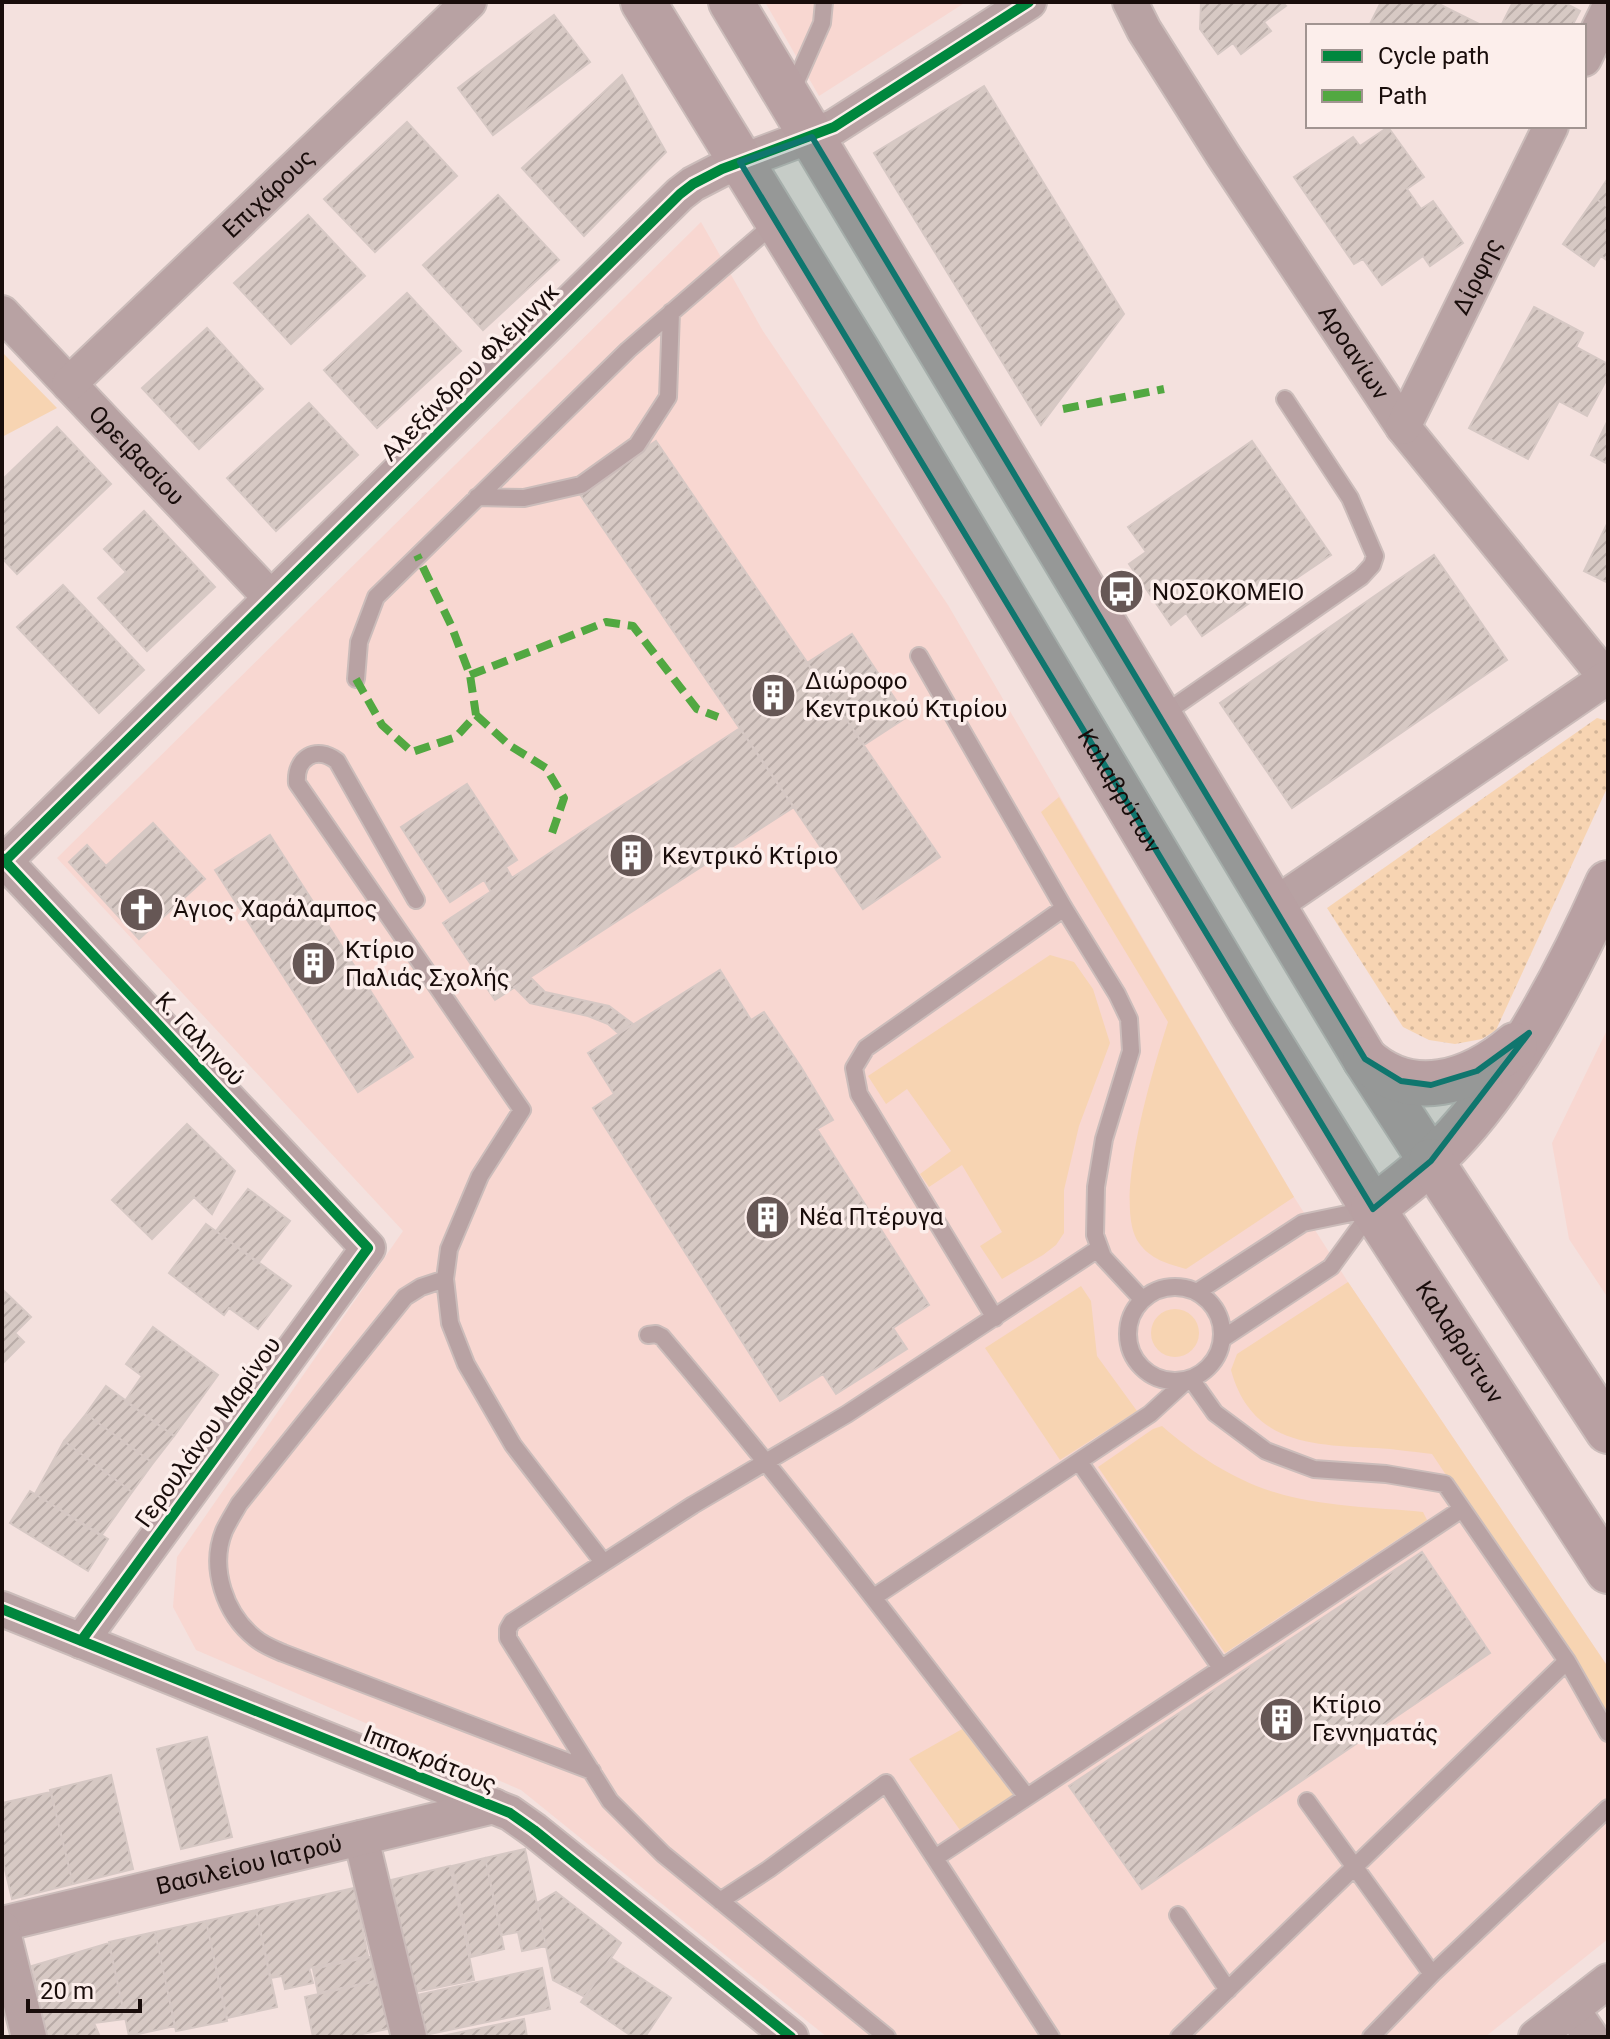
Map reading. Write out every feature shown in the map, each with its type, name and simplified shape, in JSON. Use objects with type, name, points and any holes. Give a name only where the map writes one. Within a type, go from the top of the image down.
[{"type":"main road","name":"Καλαβρύτων","points":[[643,2],[924,461],[1314,1116],[1608,1571]]},
{"type":"main road","points":[[731,2],[1365,1059],[1608,1431]]},
{"type":"main road","points":[[1373,1209],[1431,1161],[1475,1112],[1599,929],[1608,883]]},
{"type":"main road","points":[[1365,1059],[1401,1081],[1431,1085],[1477,1071],[1504,1055],[1529,1033]]},
{"type":"street","name":"Επιχάρους","points":[[69,384],[469,2]]},
{"type":"street","name":"Αλεξάνδρου Φλέμινγκ","points":[[4,860],[680,194],[700,180],[740,162],[834,127],[1029,2]]},
{"type":"street","name":"Αροανίων","points":[[1130,2],[1144,30],[1223,155],[1403,427],[1607,679]]},
{"type":"street","points":[[1586,55],[1608,10]]},
{"type":"street","name":"Δίρφης","points":[[1403,427],[1550,128]]},
{"type":"street","name":"Ορειβασίου","points":[[2,313],[270,597]]},
{"type":"street","points":[[1273,906],[1607,679]]},
{"type":"street","name":"Κ. Γαληνού","points":[[4,860],[368,1248]]},
{"type":"street","name":"Γερουλάνου Μαρίνου","points":[[81,1641],[368,1248]]},
{"type":"street","name":"Ιπποκράτους","points":[[2,1609],[494,1806],[534,1830],[781,2034]]},
{"type":"street","name":"Βασιλείου Ιατρού","points":[[2,1926],[494,1806]]},
{"type":"street","points":[[361,1838],[409,2037]]},
{"type":"street","points":[[2,1926],[29,2037]]},
{"type":"street","points":[[1536,2037],[1608,1981]]},
{"type":"street","points":[[1572,2009],[1591,2037]]},
{"type":"lane","points":[[789,98],[822,23],[824,2]]},
{"type":"lane","points":[[356,679],[359,642],[376,597],[628,350],[777,221]]},
{"type":"lane","points":[[477,497],[524,498],[581,485],[637,445],[668,397],[671,312]]},
{"type":"lane","points":[[1159,717],[1361,577],[1372,565],[1375,556],[1360,518],[1285,399]]},
{"type":"lane","points":[[919,656],[1123,1005],[1132,1035],[1131,1051],[1104,1139],[1097,1177],[1094,1224],[1098,1249],[1142,1299]]},
{"type":"lane","points":[[416,900],[337,761],[329,755],[317,753],[307,756],[296,771],[297,783],[522,1110],[480,1176],[449,1249],[445,1279],[450,1323],[466,1364],[513,1445],[603,1562]]},
{"type":"lane","points":[[995,1318],[859,1094],[854,1068],[866,1048],[1064,908]]},
{"type":"lane","points":[[1197,1292],[1303,1223],[1373,1209]]},
{"type":"lane","points":[[1222,1339],[1331,1267],[1373,1209]]},
{"type":"lane","points":[[887,2037],[663,1854],[610,1801],[508,1638],[508,1629],[512,1622],[603,1562],[847,1414],[1098,1249]]},
{"type":"lane","points":[[445,1279],[421,1287],[405,1297],[239,1504],[223,1533],[218,1560],[220,1582],[244,1628],[258,1641],[592,1771]]},
{"type":"lane","points":[[874,1597],[1080,1463],[1150,1414],[1188,1380],[1210,1366],[1219,1353],[1222,1339],[1222,1325],[1217,1311],[1197,1292],[1169,1287],[1142,1299],[1128,1326],[1128,1342],[1133,1357],[1155,1378],[1170,1382],[1188,1380]]},
{"type":"lane","points":[[648,1335],[662,1337],[874,1597],[1027,1797]]},
{"type":"lane","points":[[1188,1380],[1215,1413],[1266,1451],[1314,1469],[1386,1474],[1445,1484],[1567,1661],[1608,1733]]},
{"type":"lane","points":[[1080,1463],[1221,1668]]},
{"type":"lane","points":[[935,1858],[1462,1509]]},
{"type":"lane","points":[[1179,2037],[1567,1661]]},
{"type":"lane","points":[[720,1901],[886,1783],[1051,2037]]},
{"type":"lane","points":[[1307,1801],[1432,1974]]},
{"type":"lane","points":[[1371,2037],[1432,1974],[1608,1808]]},
{"type":"lane","points":[[1178,1915],[1228,1990]]},
{"type":"highlighted area","points":[[812,137],[1365,1059],[1401,1081],[1431,1085],[1477,1071],[1529,1033],[1431,1161],[1373,1209],[740,162]]},
{"type":"shaded area","points":[[765,2],[966,2],[819,96]]},
{"type":"shaded area","points":[[701,222],[763,331],[948,605],[1294,1197],[1608,1667],[1608,1939],[1485,2037],[827,2037],[521,1790],[196,1650],[173,1607],[177,1557],[403,1231],[57,858]]},
{"type":"shaded area","points":[[2,352],[57,408],[2,437]]},
{"type":"shaded area","points":[[1597,718],[1608,721],[1608,786],[1496,1030],[1482,1039],[1455,1044],[1429,1040],[1403,1027],[1327,908]]},
{"type":"shaded area","points":[[1059,797],[1294,1197],[1186,1269],[1166,1263],[1143,1249],[1132,1224],[1130,1199],[1132,1168],[1145,1101],[1168,1022],[1041,812]]},
{"type":"shaded area","points":[[1050,955],[1074,962],[1093,989],[1110,1043],[1079,1126],[1064,1190],[1064,1233],[1056,1245],[1043,1255],[1002,1279],[980,1246],[1002,1232],[962,1165],[929,1187],[920,1174],[951,1151],[907,1089],[886,1104],[868,1076]]},
{"type":"shaded area","points":[[1608,1028],[1608,1298],[1569,1239],[1552,1143]]},
{"type":"shaded area","points":[[1348,1282],[1608,1667],[1608,1716],[1432,1454],[1329,1445],[1287,1436],[1253,1413],[1240,1394],[1231,1370],[1237,1354]]},
{"type":"shaded area","points":[[1081,1286],[1091,1301],[1097,1356],[1137,1411],[1060,1460],[985,1348]]},
{"type":"shaded area","points":[[1175,1309],[1192,1316],[1199,1333],[1192,1350],[1175,1357],[1158,1350],[1151,1333],[1158,1316]]},
{"type":"shaded area","points":[[1162,1426],[1215,1465],[1259,1487],[1311,1501],[1423,1512],[1427,1520],[1225,1653],[1098,1467]]},
{"type":"shaded area","points":[[964,1728],[1016,1795],[960,1830],[909,1759]]},
{"type":"building","points":[[1201,2],[1282,2],[1286,6],[1264,22],[1271,31],[1241,54],[1233,43],[1218,54],[1200,29]]},
{"type":"building","points":[[1381,2],[1435,2],[1479,24],[1370,24]]},
{"type":"building","points":[[1513,2],[1563,2],[1580,11],[1573,24],[1502,24]]},
{"type":"building","points":[[554,15],[590,62],[493,135],[458,88]]},
{"type":"building","points":[[622,75],[666,152],[584,236],[522,168]]},
{"type":"building","points":[[984,86],[1124,314],[1041,425],[874,153]]},
{"type":"building","points":[[407,122],[457,176],[375,252],[324,199]]},
{"type":"building","points":[[1389,128],[1424,177],[1407,189],[1421,209],[1433,201],[1463,243],[1430,266],[1423,256],[1382,285],[1363,259],[1354,264],[1294,177],[1353,137],[1360,146]]},
{"type":"building","points":[[1608,178],[1608,207],[1595,198]]},
{"type":"building","points":[[498,195],[559,260],[483,330],[423,265]]},
{"type":"building","points":[[1595,198],[1608,207],[1608,261],[1601,256],[1594,266],[1563,244]]},
{"type":"building","points":[[308,215],[365,276],[291,344],[234,283]]},
{"type":"building","points":[[407,293],[461,351],[377,428],[324,370]]},
{"type":"building","points":[[1534,307],[1583,333],[1576,347],[1608,364],[1608,377],[1587,416],[1559,401],[1528,459],[1469,428]]},
{"type":"building","points":[[207,328],[263,389],[199,449],[142,388]]},
{"type":"building","points":[[309,403],[358,455],[276,531],[227,478]]},
{"type":"building","points":[[1608,420],[1608,464],[1591,455]]},
{"type":"building","points":[[57,427],[111,484],[17,574],[2,558],[2,480]]},
{"type":"building","name":"Διώροφο Κεντρικού Κτιρίου","points":[[656,441],[940,857],[863,909],[579,493]]},
{"type":"building","points":[[1252,441],[1331,555],[1288,584],[1284,579],[1202,636],[1186,613],[1171,625],[1129,564],[1146,552],[1128,527]]},
{"type":"building","points":[[144,511],[215,587],[147,651],[98,598],[126,572],[104,549]]},
{"type":"building","points":[[1608,522],[1608,583],[1584,571]]},
{"type":"building","points":[[1434,555],[1507,660],[1292,808],[1220,703]]},
{"type":"building","points":[[63,585],[144,670],[99,713],[17,627]]},
{"type":"building","points":[[852,634],[907,717],[864,745],[807,663]]},
{"type":"building","name":"Κεντρικό Κτίριο","points":[[740,728],[794,807],[495,1000],[443,923]]},
{"type":"building","points":[[467,784],[517,860],[506,867],[512,878],[491,892],[484,880],[450,902],[401,827]]},
{"type":"building","name":"Άγιος Χαράλαμπος","points":[[153,823],[205,879],[139,939],[69,862],[87,845],[106,866]]},
{"type":"building","name":"Κτίριο Παλιάς Σχολής","points":[[270,835],[413,1057],[358,1092],[215,870]]},
{"type":"building","name":"Νέα Πτέρυγα","points":[[720,970],[751,1020],[764,1012],[801,1067],[833,1120],[817,1129],[929,1305],[893,1328],[907,1349],[836,1394],[823,1374],[780,1401],[593,1108],[614,1094],[588,1053]]},
{"type":"building","points":[[530,977],[545,992],[609,1006],[633,1024],[618,1033],[608,1024],[588,1016],[530,1003],[514,987]]},
{"type":"building","points":[[187,1124],[235,1171],[212,1214],[194,1197],[152,1239],[112,1200]]},
{"type":"building","points":[[248,1189],[290,1221],[258,1263],[216,1231]]},
{"type":"building","points":[[206,1224],[291,1286],[258,1329],[229,1308],[224,1315],[169,1273]]},
{"type":"building","points":[[2,1289],[31,1317],[15,1333],[24,1342],[2,1364]]},
{"type":"building","points":[[153,1327],[218,1375],[174,1436],[125,1401],[142,1376],[126,1364]]},
{"type":"building","points":[[106,1386],[174,1436],[153,1463],[86,1414]]},
{"type":"building","points":[[86,1414],[153,1463],[132,1492],[64,1441]]},
{"type":"building","points":[[64,1441],[132,1492],[101,1536],[35,1494]]},
{"type":"building","points":[[30,1491],[108,1539],[88,1571],[10,1523]]},
{"type":"building","name":"Κτίριο Γεννηματάς","points":[[1422,1552],[1490,1653],[1142,1889],[1069,1786]]},
{"type":"building","points":[[207,1737],[232,1837],[181,1849],[157,1749]]},
{"type":"building","points":[[111,1775],[133,1869],[73,1884],[50,1790]]},
{"type":"building","points":[[51,1792],[73,1884],[12,1899],[2,1857],[2,1803]]},
{"type":"building","points":[[525,1849],[546,1946],[522,1951],[518,1932],[502,1935],[485,1858]]},
{"type":"building","points":[[485,1858],[504,1949],[471,1957],[452,1866]]},
{"type":"building","points":[[450,1866],[474,1980],[415,1992],[391,1880]]},
{"type":"building","points":[[354,1888],[368,1956],[309,1968],[313,1983],[285,1989],[282,1976],[270,1978],[256,1910]]},
{"type":"building","points":[[556,1892],[621,1943],[585,1997],[553,1980],[537,1903]]},
{"type":"building","points":[[256,1910],[277,2007],[227,2018],[206,1921]]},
{"type":"building","points":[[206,1921],[227,2021],[176,2031],[155,1932]]},
{"type":"building","points":[[155,1932],[175,2026],[129,2036],[109,1942]]},
{"type":"building","points":[[109,1943],[125,2019],[94,2023],[100,2037],[47,2037],[32,1966]]},
{"type":"building","points":[[370,1957],[375,1981],[318,1993],[313,1969]]},
{"type":"building","points":[[611,1958],[671,1998],[645,2037],[633,2037],[581,2002]]},
{"type":"building","points":[[542,1968],[550,2009],[425,2035],[417,1995]]},
{"type":"building","points":[[382,1980],[392,2028],[348,2037],[313,2037],[305,1997]]},
{"type":"building","points":[[524,2019],[527,2037],[437,2037]]},
{"type":"marked path","points":[[1063,409],[1164,389]]},
{"type":"marked path","points":[[356,679],[382,725],[412,752],[456,737],[476,715],[470,675],[451,625],[417,555]]},
{"type":"marked path","points":[[470,675],[606,622],[633,626],[697,709],[718,717]]},
{"type":"marked path","points":[[476,715],[509,745],[546,768],[564,798],[550,839]]},
{"type":"cycle path","points":[[5,861],[680,194],[722,169],[834,127],[1029,2]]},
{"type":"cycle path","points":[[2,858],[368,1248],[81,1641]]},
{"type":"cycle path","points":[[2,1609],[510,1813],[791,2037]]},
{"type":"place","name":"ΝΟΣΟΚΟΜΕΙΟ","points":[[1121,592]]},
{"type":"place","name":"Διώροφο Κεντρικού Κτιρίου","points":[[774,695]]},
{"type":"place","name":"Κεντρικό Κτίριο","points":[[631,856]]},
{"type":"place","name":"Άγιος Χαράλαμπος","points":[[142,909]]},
{"type":"place","name":"Κτίριο Παλιάς Σχολής","points":[[314,964]]},
{"type":"place","name":"Νέα Πτέρυγα","points":[[768,1217]]},
{"type":"place","name":"Κτίριο Γεννηματάς","points":[[1281,1719]]}]
